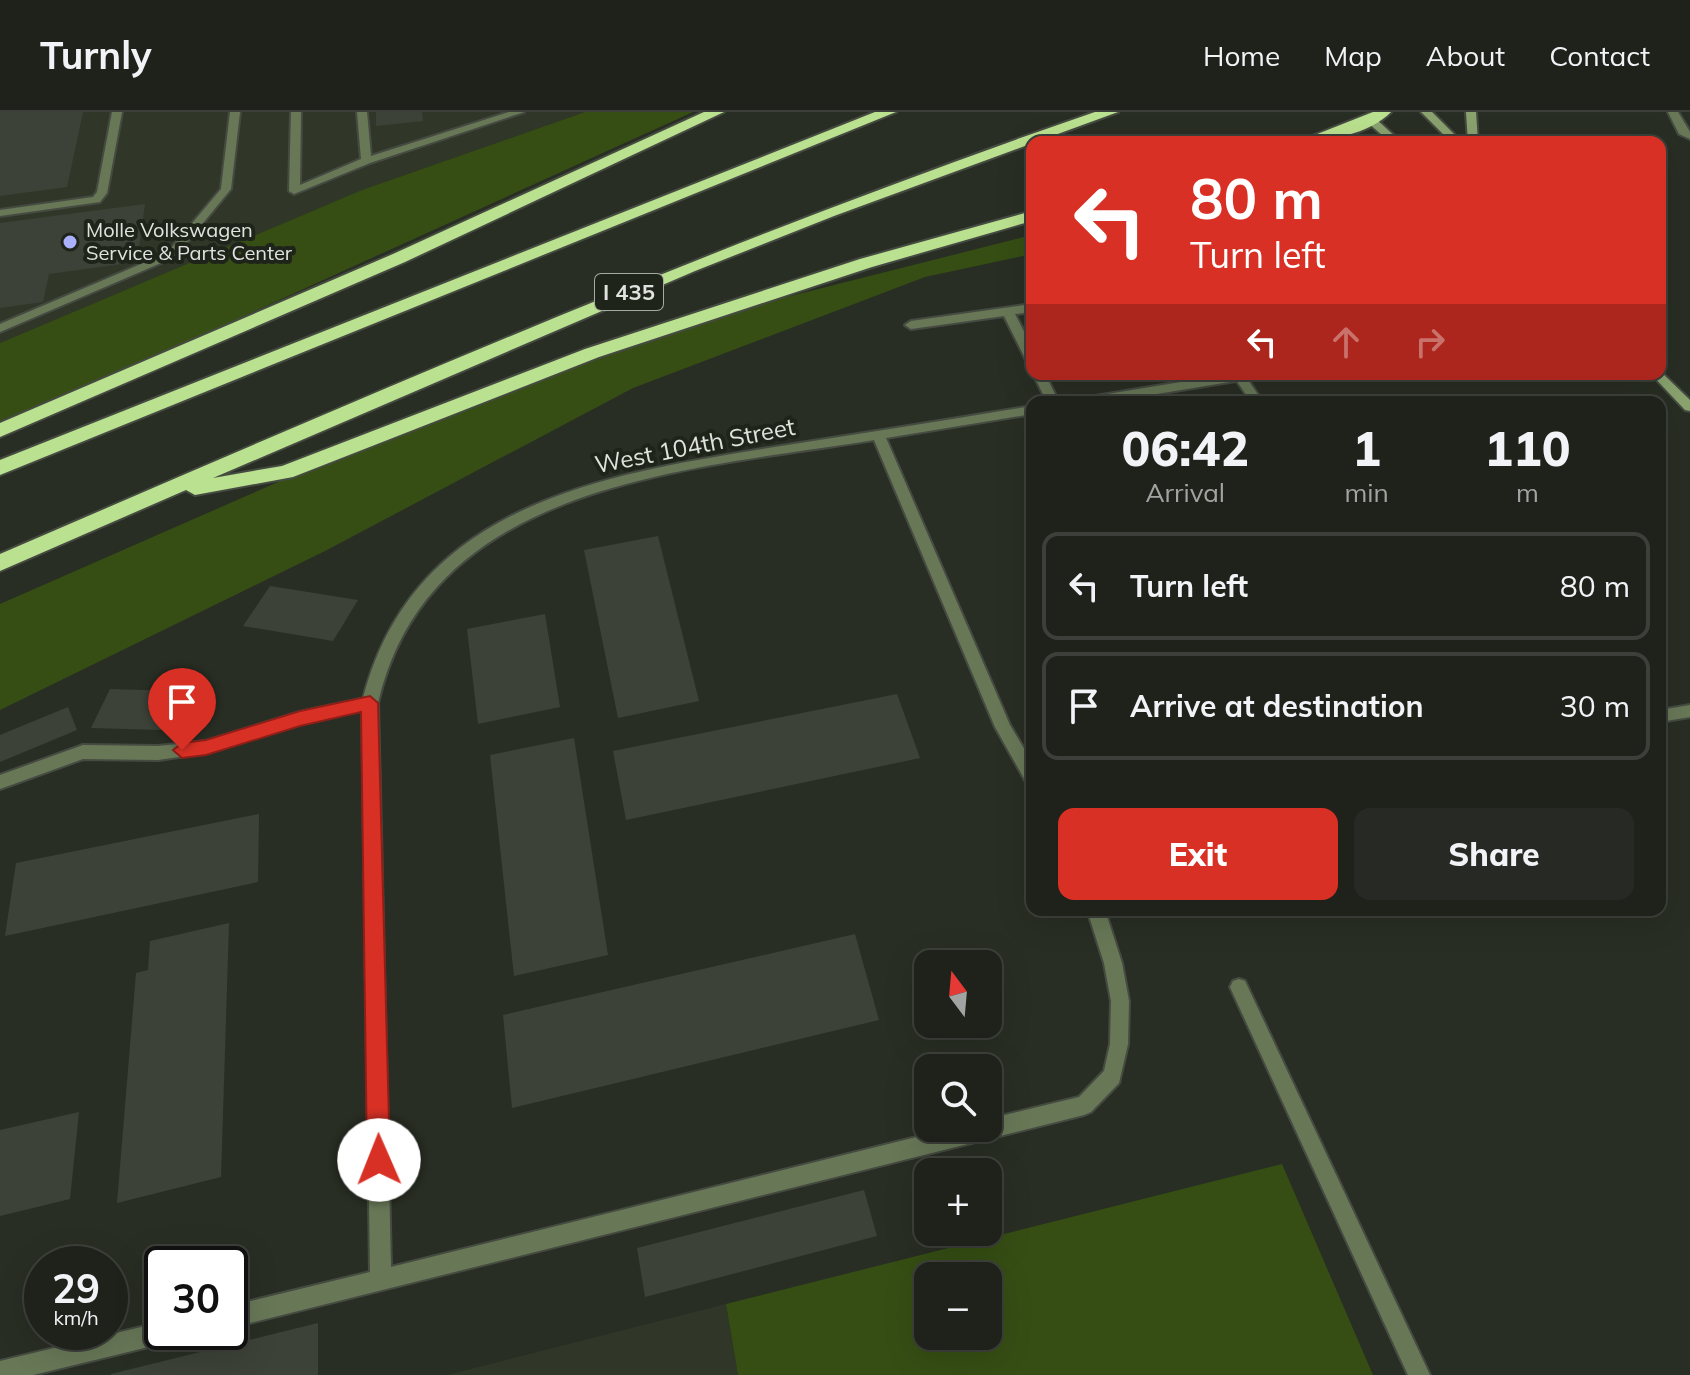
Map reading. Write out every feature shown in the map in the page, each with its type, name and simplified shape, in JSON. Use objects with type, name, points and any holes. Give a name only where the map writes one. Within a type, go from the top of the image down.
[{"type":"highway","points":[[0,431],[399,258],[716,112]]},
{"type":"highway","points":[[0,468],[888,112]]},
{"type":"highway","name":"I 435","points":[[1040,136],[1110,112]]},
{"type":"highway","points":[[1322,136],[1377,116]]},
{"type":"highway","name":"I 435","points":[[0,563],[624,293],[930,174],[1026,141]]},
{"type":"highway","points":[[157,494],[286,472],[592,353],[866,263],[1026,218]]},
{"type":"main road","points":[[1426,112],[1451,136]]},
{"type":"main road","points":[[1471,112],[1473,136]]},
{"type":"main road","points":[[1377,116],[1392,136]]},
{"type":"main road","points":[[1663,380],[1690,407]]},
{"type":"street","points":[[0,213],[96,200],[102,193],[117,112]]},
{"type":"street","points":[[0,328],[171,255],[226,189],[235,112]]},
{"type":"street","points":[[296,112],[294,191],[366,161],[519,112]]},
{"type":"street","points":[[362,112],[366,161]]},
{"type":"street","points":[[1673,112],[1683,132],[1690,136]]},
{"type":"street","points":[[911,325],[1026,309]]},
{"type":"street","points":[[1008,311],[1026,348]]},
{"type":"street","points":[[1119,396],[1217,380]]},
{"type":"street","name":"West 104th Street","points":[[381,1280],[370,703],[378,671],[392,639],[429,587],[482,541],[531,513],[578,492],[649,473],[1026,411]]},
{"type":"street","points":[[878,435],[1003,727],[1026,767]]},
{"type":"street","points":[[0,782],[83,752],[158,753],[206,747],[300,718],[370,703]]},
{"type":"street","points":[[1666,715],[1690,711]]},
{"type":"street","points":[[248,1313],[1084,1105],[1112,1076],[1119,1044],[1120,1001],[1113,963],[1098,916]]},
{"type":"street","points":[[1239,987],[1419,1375]]},
{"type":"street","points":[[0,1372],[144,1337]]},
{"type":"shaded area","points":[[0,112],[585,112],[362,190],[0,343]]},
{"type":"shaded area","points":[[726,1304],[738,1375],[447,1375]]},
{"type":"green space","points":[[585,112],[693,112],[154,357],[0,421],[0,343],[362,190]]},
{"type":"green space","points":[[1026,237],[1026,255],[925,277],[633,388],[325,551],[0,710],[0,604],[465,400],[759,304]]},
{"type":"green space","points":[[1282,1164],[1373,1375],[738,1375],[726,1304],[956,1246],[1002,1246],[1002,1235]]},
{"type":"building","points":[[0,112],[83,112],[67,187],[0,196]]},
{"type":"building","points":[[376,112],[422,112],[423,121],[376,126]]},
{"type":"building","name":"Molle Volkswagen Service & Parts Center","points":[[145,204],[137,262],[49,274],[43,302],[0,308],[0,223]]},
{"type":"building","points":[[658,536],[699,701],[618,718],[584,550]]},
{"type":"building","points":[[270,586],[358,600],[333,641],[243,626]]},
{"type":"building","points":[[545,614],[560,707],[478,724],[467,629]]},
{"type":"building","points":[[110,689],[212,692],[196,731],[91,728]]},
{"type":"building","points":[[897,694],[920,758],[626,820],[613,751]]},
{"type":"building","points":[[68,707],[77,730],[0,762],[0,735]]},
{"type":"building","points":[[574,738],[608,955],[514,976],[490,755]]},
{"type":"building","points":[[259,814],[258,882],[5,936],[16,863]]},
{"type":"building","points":[[229,923],[221,1177],[117,1203],[136,973],[148,970],[150,941]]},
{"type":"building","points":[[855,934],[879,1020],[512,1108],[503,1015]]},
{"type":"building","points":[[79,1112],[70,1199],[0,1216],[0,1130]]},
{"type":"building","points":[[864,1190],[877,1236],[645,1297],[637,1248]]},
{"type":"building","points":[[318,1323],[318,1375],[111,1375],[208,1350],[248,1350],[248,1340]]},
{"type":"place","name":"Molle Volkswagen Service & Parts Center","points":[[70,242]]},
{"type":"route","points":[[182,750],[206,747],[300,718],[370,703],[379,1160]]}]
